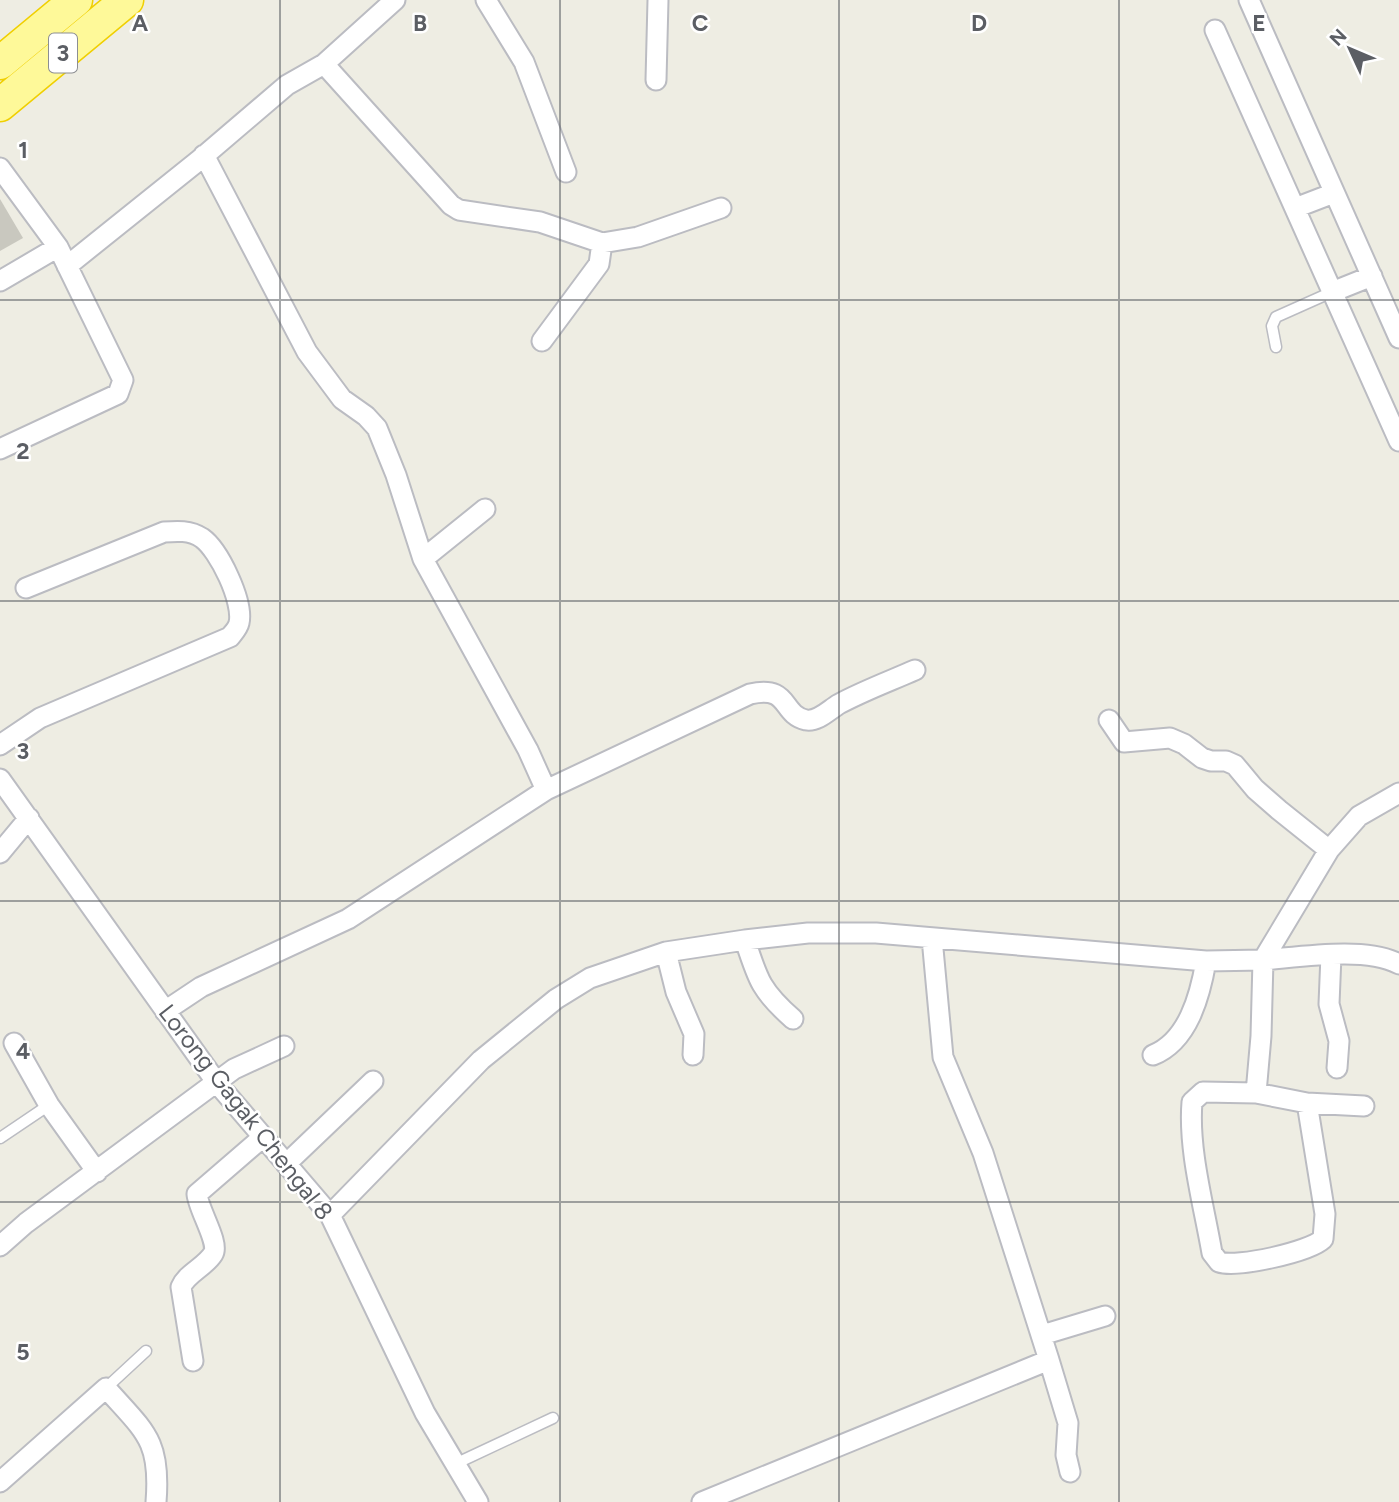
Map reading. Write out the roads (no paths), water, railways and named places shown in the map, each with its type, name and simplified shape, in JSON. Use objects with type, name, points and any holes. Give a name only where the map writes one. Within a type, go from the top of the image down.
[{"type":"highway","name":"3","points":[[1,61],[76,0]]},
{"type":"highway","name":"3","points":[[0,105],[127,0]]},
{"type":"street","points":[[67,266],[287,85],[324,64],[396,0]]},
{"type":"street","points":[[486,0],[524,62],[566,172]]},
{"type":"street","points":[[656,80],[658,0]]},
{"type":"street","points":[[1249,0],[1399,338]]},
{"type":"street","points":[[1214,30],[1399,442]]},
{"type":"street","points":[[324,64],[451,205],[459,210],[540,222],[602,243],[638,237],[721,208]]},
{"type":"street","points":[[204,155],[307,352],[342,399],[366,416],[377,428],[396,475],[423,559],[528,750],[545,790]]},
{"type":"street","points":[[0,168],[58,247],[123,380],[118,394],[0,449]]},
{"type":"street","points":[[1294,208],[1334,192]]},
{"type":"street","points":[[542,341],[599,264],[602,243]]},
{"type":"street","points":[[0,281],[58,247]]},
{"type":"street","points":[[1332,292],[1372,276]]},
{"type":"street","points":[[423,559],[485,509]]},
{"type":"street","points":[[0,745],[40,718],[230,637],[239,625],[240,611],[222,560],[202,538],[183,530],[164,532],[26,588]]},
{"type":"street","points":[[165,1010],[201,987],[348,919],[545,790],[750,694],[765,691],[778,695],[799,717],[808,721],[915,670]]},
{"type":"street","points":[[1109,720],[1124,742],[1170,738],[1184,744],[1202,758],[1235,765],[1279,810],[1329,850]]},
{"type":"street","name":"Lorong Gagak Chengal 8","points":[[0,779],[217,1083],[330,1215],[425,1413],[478,1502]]},
{"type":"street","points":[[1256,1093],[1263,961],[1329,850],[1359,816],[1399,793]]},
{"type":"street","points":[[0,853],[29,818]]},
{"type":"street","points":[[330,1215],[481,1060],[556,999],[590,978],[666,952],[808,933],[876,933],[1206,961],[1374,955],[1399,964]]},
{"type":"street","points":[[932,938],[943,1057],[983,1153],[1042,1335],[1068,1423],[1066,1455],[1070,1472]]},
{"type":"street","points":[[745,940],[762,987],[771,1000],[793,1020]]},
{"type":"street","points":[[666,952],[676,992],[694,1034],[694,1055]]},
{"type":"street","points":[[1331,955],[1329,1004],[1339,1041],[1337,1068]]},
{"type":"street","points":[[1153,1055],[1165,1050],[1180,1033],[1198,994],[1206,961]]},
{"type":"street","points":[[14,1044],[49,1105],[97,1172]]},
{"type":"street","points":[[0,1247],[26,1223],[243,1064],[284,1046]]},
{"type":"street","points":[[286,1164],[373,1081]]},
{"type":"street","points":[[1307,1103],[1325,1214],[1323,1239],[1311,1248],[1224,1264],[1215,1259],[1212,1253],[1191,1119],[1192,1102],[1203,1092],[1256,1093],[1307,1103],[1364,1106]]},
{"type":"street","points":[[192,1361],[181,1287],[212,1255],[215,1246],[197,1194],[263,1137]]},
{"type":"street","points":[[1042,1335],[1105,1316]]},
{"type":"street","points":[[702,1502],[1049,1360]]},
{"type":"street","points":[[0,1482],[106,1388],[149,1437],[156,1456],[156,1502]]},
{"type":"lane","points":[[1276,347],[1272,326],[1276,317],[1332,292]]},
{"type":"lane","points":[[0,1138],[49,1105]]},
{"type":"lane","points":[[106,1388],[146,1351]]},
{"type":"lane","points":[[455,1464],[553,1418]]}]
